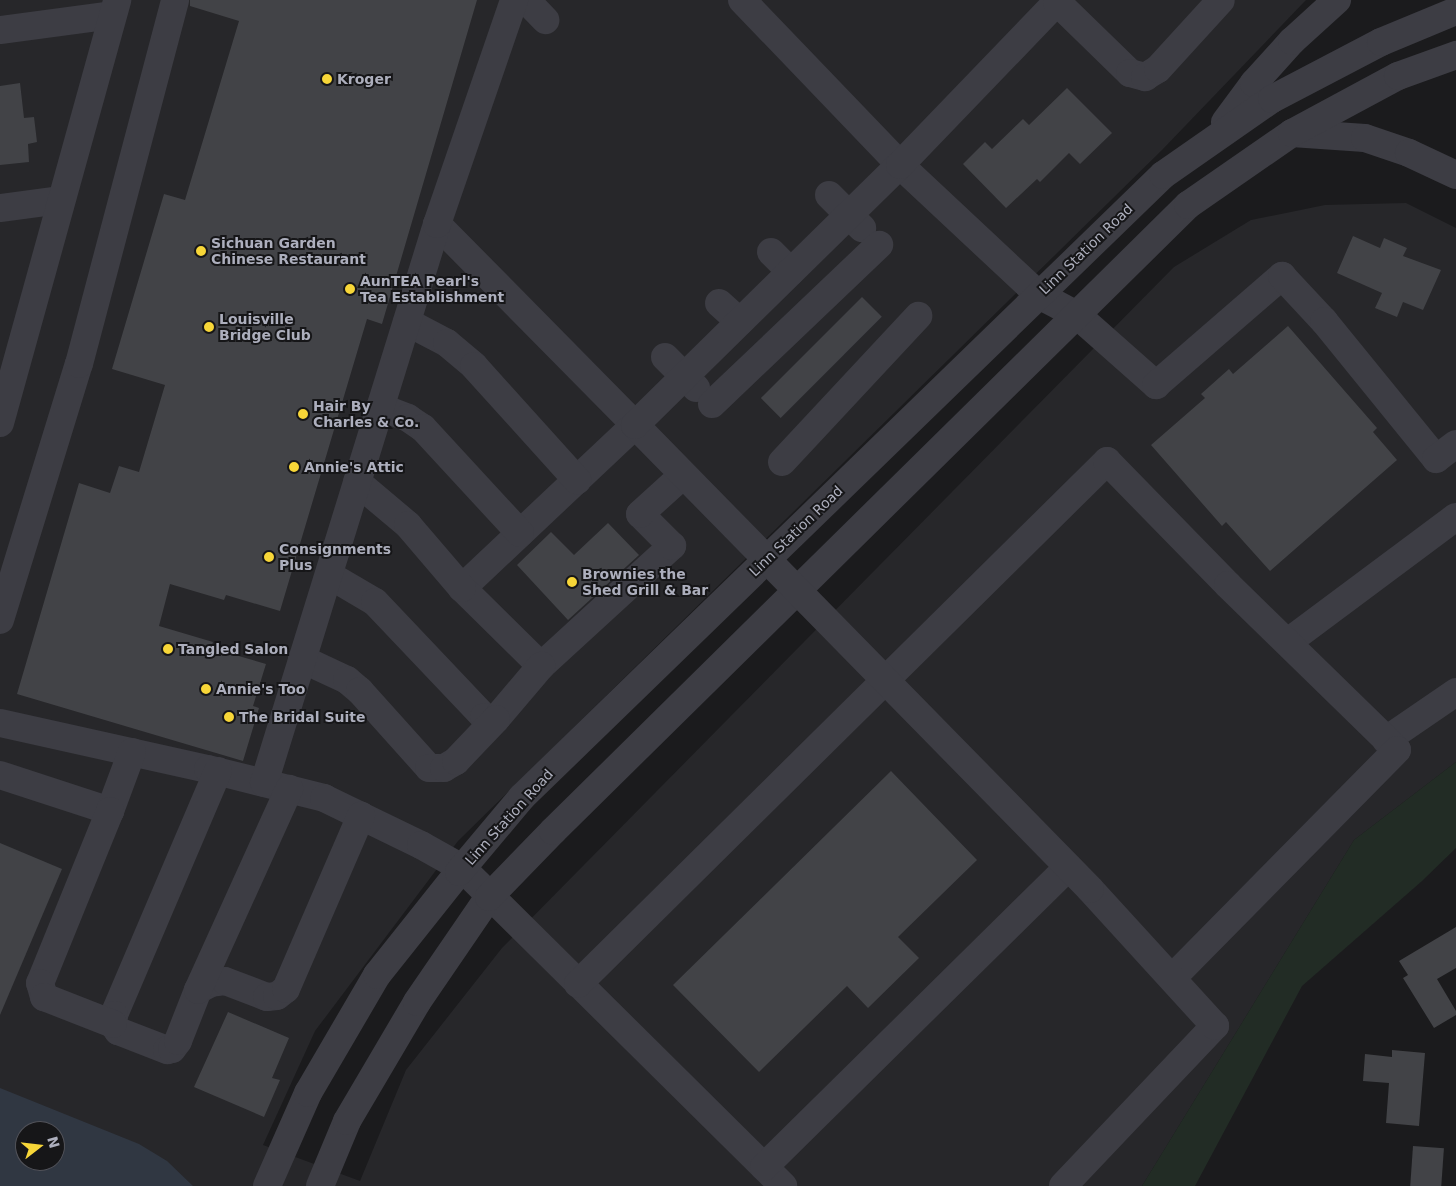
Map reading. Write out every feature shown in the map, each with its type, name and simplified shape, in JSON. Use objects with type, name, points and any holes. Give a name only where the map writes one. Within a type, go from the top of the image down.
[{"type":"street","points":[[0,620],[79,364],[175,0]]},
{"type":"street","points":[[132,752],[40,983],[44,997],[113,1024],[118,1031],[167,1050],[178,1042],[277,786],[302,659],[437,224],[468,162],[498,81],[514,0]]},
{"type":"street","points":[[526,0],[545,20]]},
{"type":"street","points":[[742,0],[900,165],[1039,295],[1077,315],[1156,384],[1282,276],[1324,321],[1436,459],[1456,444]]},
{"type":"street","points":[[462,588],[635,425],[698,390],[863,229],[900,165],[1057,2],[1130,73],[1145,77],[1158,69],[1221,0]]},
{"type":"street","points":[[1212,139],[1266,69],[1292,41],[1337,0]]},
{"type":"street","points":[[0,30],[114,8],[0,423]]},
{"type":"street","name":"Linn Station Road","points":[[268,1186],[308,1093],[376,975],[522,797],[1162,174],[1272,99],[1381,42],[1456,11]]},
{"type":"street","points":[[320,1186],[347,1121],[417,1002],[489,897],[798,589],[1188,205],[1292,133],[1398,76],[1456,55]]},
{"type":"street","points":[[1292,133],[1366,138],[1409,153],[1456,175]]},
{"type":"street","points":[[829,195],[863,229]]},
{"type":"street","points":[[0,208],[62,200]]},
{"type":"street","points":[[437,224],[766,560],[798,589],[1068,867],[1215,1026],[1063,1186]]},
{"type":"street","points":[[698,390],[740,322],[791,272],[863,229]]},
{"type":"street","points":[[771,252],[791,272]]},
{"type":"street","points":[[719,303],[740,322]]},
{"type":"street","points":[[782,462],[918,316]]},
{"type":"street","points":[[407,322],[447,343],[474,366],[576,480]]},
{"type":"street","points":[[665,357],[698,390]]},
{"type":"street","points":[[380,408],[408,418],[423,428],[520,533]]},
{"type":"street","points":[[578,984],[1108,461],[1228,585],[1397,750],[1172,978]]},
{"type":"street","points":[[302,659],[347,680],[360,691],[429,768],[444,768],[456,761],[541,666],[672,546],[640,514],[683,475]]},
{"type":"street","points":[[357,482],[408,525],[462,588],[541,666]]},
{"type":"street","points":[[1288,642],[1456,516]]},
{"type":"street","points":[[329,575],[375,602],[484,717],[496,718]]},
{"type":"street","points":[[1386,740],[1456,692]]},
{"type":"street","points":[[0,723],[218,771],[324,798],[462,868],[489,897],[783,1186]]},
{"type":"street","points":[[113,1024],[114,1015],[218,771]]},
{"type":"street","points":[[0,775],[110,811]]},
{"type":"street","points":[[198,990],[211,983],[225,981],[267,997],[277,996],[286,989],[361,816]]},
{"type":"street","points":[[764,1167],[1068,867]]},
{"type":"shaded area","points":[[0,0],[1306,0],[1162,150],[458,841],[315,1031],[263,1145],[360,1181],[406,1070],[502,948],[1174,267],[1251,220],[1325,205],[1406,203],[1456,228],[1456,762],[1354,840],[1142,1186],[0,1186]]},
{"type":"shaded area","points":[[1456,762],[1456,848],[1422,881],[1302,986],[1195,1186],[1142,1186],[1354,840]]},
{"type":"shaded area","points":[[0,1088],[139,1144],[167,1161],[193,1186],[0,1186]]},
{"type":"building","points":[[190,0],[477,0],[382,324],[367,319],[280,611],[226,595],[224,600],[170,584],[159,626],[213,642],[211,648],[266,664],[253,706],[259,708],[243,761],[17,694],[79,483],[110,493],[119,466],[139,472],[165,385],[112,369],[164,194],[185,200],[239,21],[190,6]]},
{"type":"building","points":[[20,83],[24,118],[34,117],[37,142],[28,144],[29,162],[0,165],[0,86]]},
{"type":"building","points":[[1067,88],[1112,133],[1080,164],[1069,153],[1040,182],[1037,179],[1006,208],[963,164],[985,142],[992,149],[1023,119],[1029,125]]},
{"type":"building","points":[[1353,236],[1380,248],[1384,238],[1407,248],[1403,256],[1441,270],[1423,310],[1403,302],[1397,317],[1375,308],[1382,293],[1337,273]]},
{"type":"building","points":[[862,297],[882,317],[781,418],[761,398]]},
{"type":"building","points":[[1288,326],[1377,428],[1373,432],[1397,460],[1270,571],[1226,522],[1222,526],[1151,445],[1205,398],[1201,394],[1229,369],[1233,374]]},
{"type":"building","name":"Brownies the Shed Grill & Bar","points":[[608,523],[639,555],[568,620],[517,565],[551,532],[574,555]]},
{"type":"building","points":[[891,771],[977,860],[898,937],[919,958],[868,1008],[847,986],[759,1072],[673,985]]},
{"type":"building","points":[[0,843],[62,869],[0,1015]]},
{"type":"building","points":[[1456,927],[1456,968],[1437,979],[1456,1011],[1456,1015],[1434,1028],[1403,978],[1408,975],[1399,961]]},
{"type":"building","points":[[228,1012],[289,1038],[272,1078],[280,1080],[264,1117],[194,1087]]},
{"type":"building","points":[[1392,1050],[1425,1053],[1419,1126],[1386,1123],[1389,1083],[1363,1081],[1365,1054],[1392,1057]]},
{"type":"building","points":[[1413,1146],[1444,1148],[1441,1186],[1410,1186]]},
{"type":"place","name":"Kroger","points":[[327,79]]},
{"type":"place","name":"Sichuan Garden Chinese Restaurant","points":[[201,251]]},
{"type":"place","name":"AunTEA Pearl's Tea Establishment","points":[[350,289]]},
{"type":"place","name":"Louisville Bridge Club","points":[[209,327]]},
{"type":"place","name":"Hair By Charles & Co.","points":[[303,414]]},
{"type":"place","name":"Annie's Attic","points":[[294,467]]},
{"type":"place","name":"Consignments Plus","points":[[269,557]]},
{"type":"place","name":"Brownies the Shed Grill & Bar","points":[[572,582]]},
{"type":"place","name":"Tangled Salon","points":[[168,649]]},
{"type":"place","name":"Annie's Too","points":[[206,689]]},
{"type":"place","name":"The Bridal Suite","points":[[229,717]]}]
